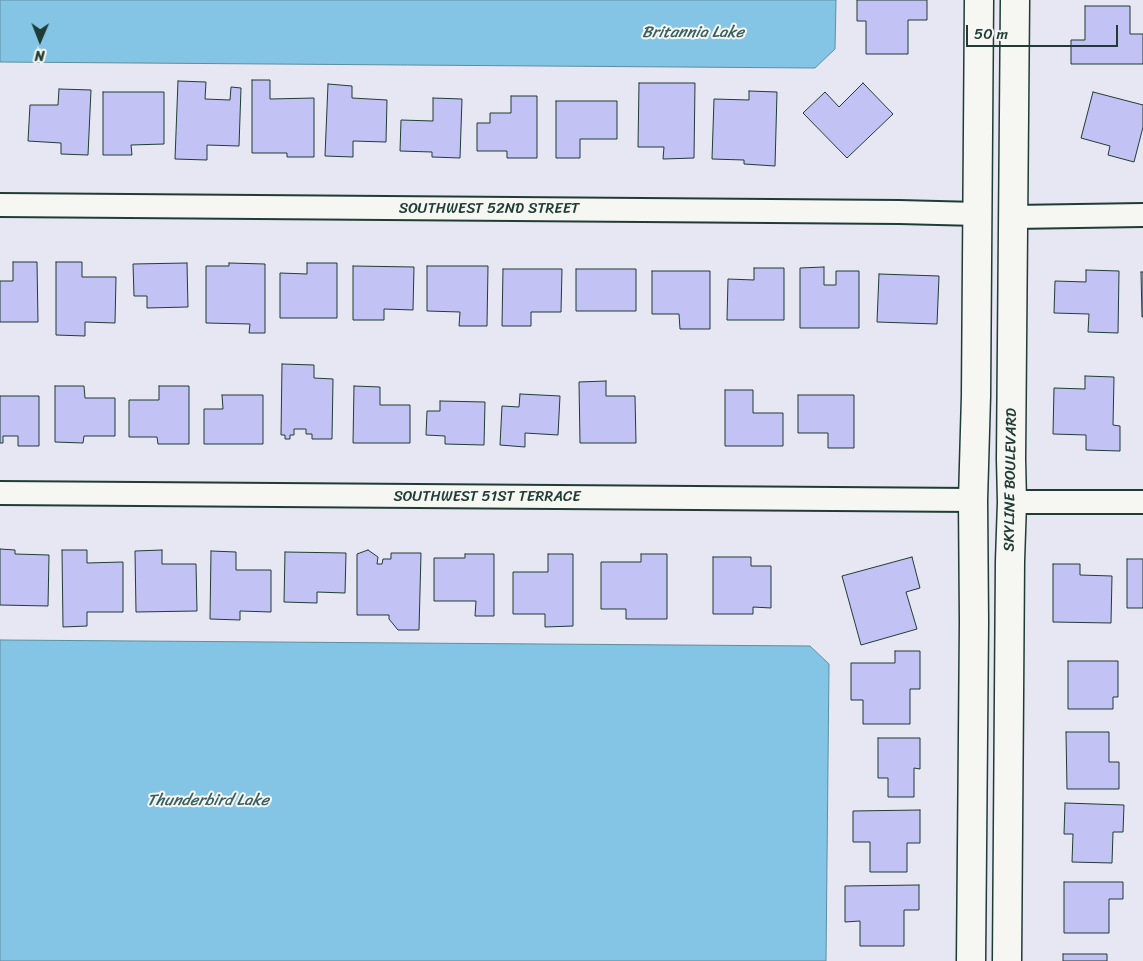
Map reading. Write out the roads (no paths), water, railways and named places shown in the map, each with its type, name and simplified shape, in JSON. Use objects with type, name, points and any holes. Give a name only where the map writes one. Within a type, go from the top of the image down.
[{"type":"street","points":[[971,961],[974,632],[973,500],[976,406],[979,0]]},
{"type":"street","name":"SKYLINE BOULEVARD","points":[[1007,961],[1015,0]]},
{"type":"street","name":"SOUTHWEST 52ND STREET","points":[[0,206],[977,214]]},
{"type":"street","points":[[977,214],[1013,217],[1143,215]]},
{"type":"street","name":"SOUTHWEST 51ST TERRACE","points":[[0,493],[973,500]]},
{"type":"street","points":[[973,500],[1012,502],[1143,502]]},
{"type":"water","name":"Britannia Lake","points":[[0,0],[836,0],[835,49],[815,68],[0,62]]},
{"type":"water","name":"Thunderbird Lake","points":[[0,640],[810,646],[829,664],[826,961],[0,961]]}]
